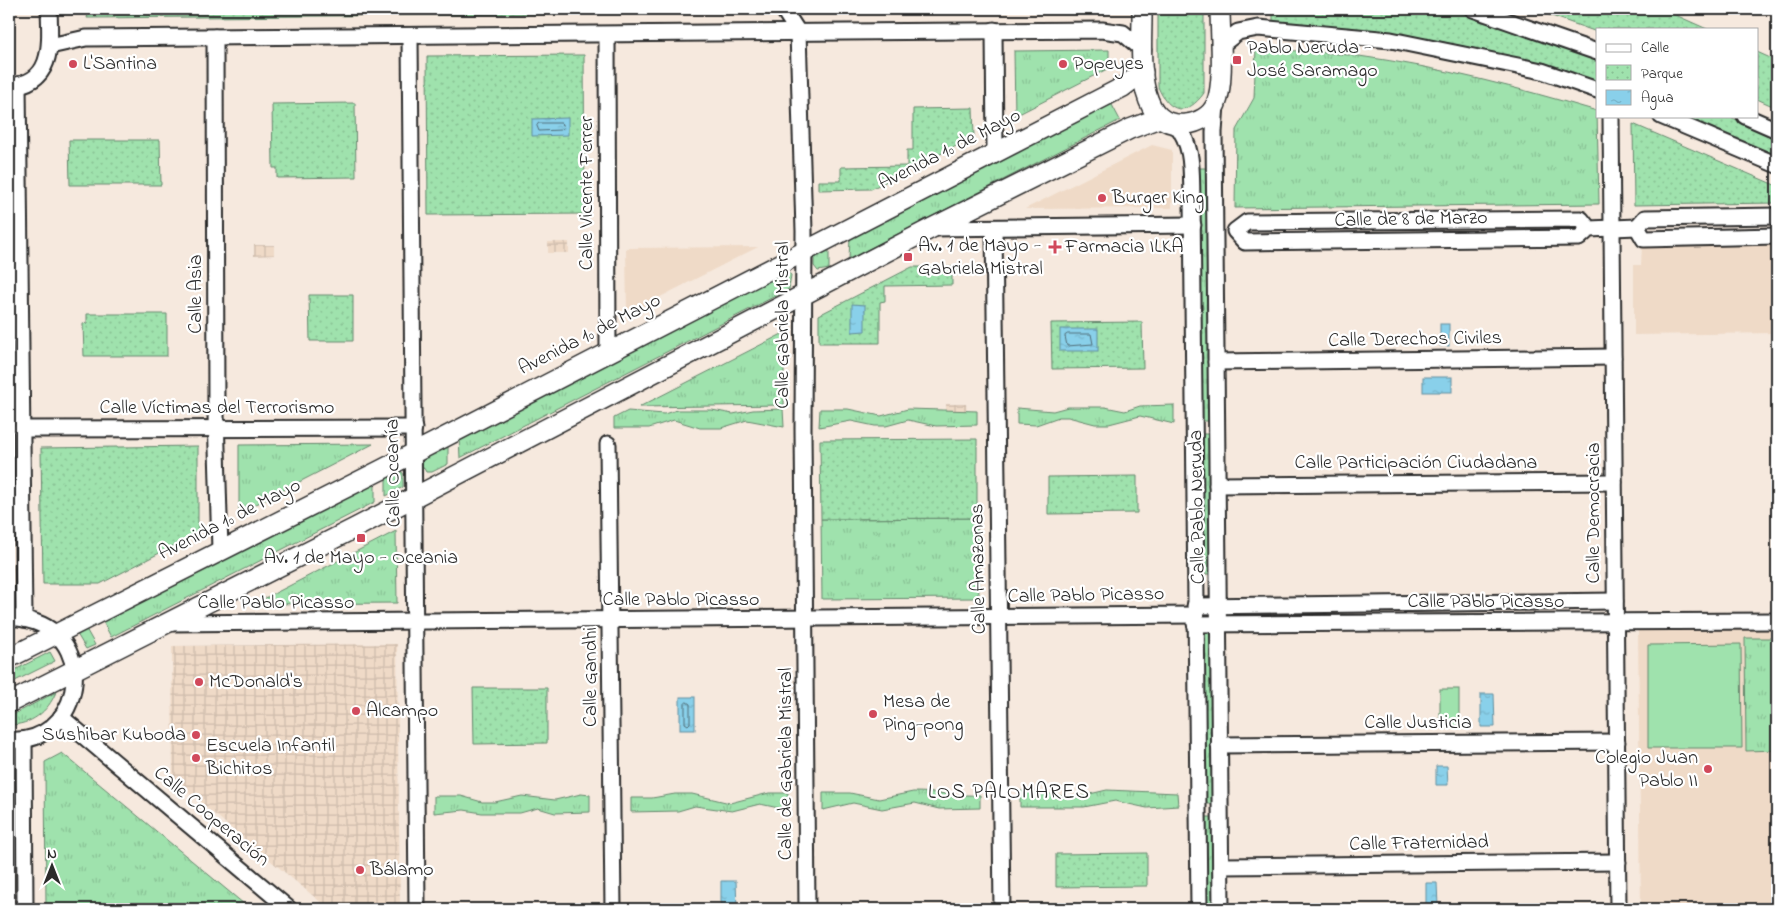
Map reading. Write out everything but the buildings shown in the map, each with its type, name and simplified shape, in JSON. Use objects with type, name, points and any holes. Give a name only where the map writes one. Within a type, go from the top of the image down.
[{"type":"street","points":[[24,619],[14,85],[29,82],[38,75],[46,64],[50,46],[49,9]]},
{"type":"street","points":[[783,9],[798,32]]},
{"type":"street","points":[[1142,9],[1143,72],[1146,96],[1151,108],[1167,121]]},
{"type":"street","points":[[9,703],[802,297],[932,228],[1130,129],[1167,121],[1196,122],[1209,115],[1216,104],[1220,91],[1220,9]]},
{"type":"street","points":[[1472,9],[1596,52]]},
{"type":"street","points":[[1220,46],[1238,32],[1258,28],[1391,40],[1542,70],[1596,90]]},
{"type":"street","points":[[994,30],[995,152]]},
{"type":"street","points":[[50,46],[86,38],[1116,30],[1123,33],[1143,50]]},
{"type":"street","name":"Calle Gabriela Mistral","points":[[798,32],[803,252],[806,619]]},
{"type":"street","name":"Calle Vicente Ferrer","points":[[607,35],[608,351]]},
{"type":"street","name":"Calle Oceanía","points":[[410,36],[417,909]]},
{"type":"street","name":"Calle Asia","points":[[215,37],[217,428],[220,550]]},
{"type":"street","name":"Avenida 1º de Mayo","points":[[9,658],[1123,87],[1143,72]]},
{"type":"street","name":"Calle Pablo Neruda","points":[[1216,104],[1214,132],[1220,607],[1221,909]]},
{"type":"street","name":"Calle Democracia","points":[[1611,118],[1618,909]]},
{"type":"street","points":[[1666,118],[1777,165]]},
{"type":"street","points":[[1750,118],[1777,130]]},
{"type":"street","name":"Calle Pablo Neruda","points":[[1167,121],[1186,137],[1191,162],[1199,909]]},
{"type":"street","name":"Calle de 8 de Marzo","points":[[1216,232],[1234,232],[1247,222],[1581,219],[1590,229],[1636,227],[1645,218],[1777,216]]},
{"type":"street","points":[[932,228],[1193,225]]},
{"type":"street","points":[[1636,227],[1644,239],[1777,236]]},
{"type":"street","name":"Calle Amazonas","points":[[994,228],[1002,909]]},
{"type":"street","name":"Calle Derechos Civiles","points":[[1216,362],[1613,357]]},
{"type":"street","name":"Calle Víctimas del Terrorismo","points":[[21,429],[414,428]]},
{"type":"street","name":"Calle Gandhi","points":[[608,444],[612,621],[613,909]]},
{"type":"street","name":"Calle Participación Ciudadana","points":[[1217,485],[1614,482]]},
{"type":"street","name":"Calle Pablo Picasso","points":[[167,623],[415,623],[1195,615],[1220,607],[1615,601]]},
{"type":"street","name":"Calle Pablo Picasso","points":[[1195,615],[1220,624],[1777,621]]},
{"type":"street","points":[[9,618],[24,619],[43,625],[56,634],[70,654],[74,670],[74,693],[62,718],[51,728],[37,736],[16,740],[24,909]]},
{"type":"street","name":"Calle de Gabriela Mistral","points":[[806,619],[807,909]]},
{"type":"street","name":"Calle Cooperación","points":[[62,718],[289,909]]},
{"type":"street","name":"Calle Justicia","points":[[1219,745],[1617,742]]},
{"type":"street","name":"Calle Fraternidad","points":[[1221,866],[1618,862]]},
{"type":"shaded area","points":[[1152,145],[1172,150],[1172,208],[1025,209]]},
{"type":"shaded area","points":[[548,242],[569,242],[569,253],[548,253]]},
{"type":"shaded area","points":[[254,245],[274,245],[274,255],[254,256]]},
{"type":"shaded area","points":[[1642,245],[1777,245],[1777,333],[1634,335],[1634,265],[1641,265]]},
{"type":"shaded area","points":[[758,247],[744,254],[627,314],[626,248]]},
{"type":"shaded area","points":[[946,404],[966,404],[967,414],[946,414]]},
{"type":"shaded area","name":"Colegio Juan Pablo II","points":[[1777,628],[1777,909],[1641,909],[1638,629]]},
{"type":"shaded area","points":[[397,644],[400,909],[329,909],[173,780],[172,646]]},
{"type":"green space","points":[[125,9],[763,9],[765,12],[87,18],[88,14]]},
{"type":"green space","points":[[1158,9],[1204,9],[1204,93],[1198,101],[1185,109],[1173,107],[1162,96],[1158,87]]},
{"type":"green space","points":[[1273,9],[1447,9],[1510,28],[1596,61],[1596,82],[1516,59],[1407,35],[1273,22]]},
{"type":"green space","points":[[1532,9],[1662,9],[1705,28],[1596,28],[1596,32]]},
{"type":"green space","points":[[1256,48],[1333,53],[1419,66],[1509,86],[1596,111],[1599,204],[1235,208],[1236,130],[1254,98]]},
{"type":"green space","points":[[1109,50],[1109,68],[1015,116],[1014,51]]},
{"type":"green space","points":[[1758,52],[1777,61],[1777,108],[1758,99]]},
{"type":"green space","points":[[584,55],[585,214],[428,215],[427,56]]},
{"type":"green space","points":[[355,103],[356,177],[277,178],[277,168],[273,168],[272,104]]},
{"type":"green space","points":[[1111,103],[1120,120],[849,259],[850,238]]},
{"type":"green space","points":[[973,108],[974,137],[871,189],[818,190],[818,181],[841,181],[841,167],[907,166],[907,150],[913,150],[913,109]]},
{"type":"green space","points":[[1690,118],[1733,118],[1777,137],[1777,155]]},
{"type":"green space","points":[[1633,124],[1777,186],[1777,203],[1634,205]]},
{"type":"green space","points":[[69,140],[160,140],[161,185],[70,185]]},
{"type":"green space","points":[[1198,168],[1207,168],[1210,421],[1201,421]]},
{"type":"green space","points":[[829,248],[829,269],[818,271],[814,266],[814,258]]},
{"type":"green space","points":[[912,267],[975,267],[975,271],[952,271],[952,285],[885,286],[885,301],[880,302],[880,343],[819,343],[819,315]]},
{"type":"green space","points":[[782,272],[787,272],[791,275],[789,289],[460,458],[459,437]]},
{"type":"green space","points":[[309,295],[353,295],[353,341],[310,341]]},
{"type":"green space","points":[[87,314],[167,314],[167,356],[84,356],[83,324],[87,323]]},
{"type":"green space","points":[[1142,322],[1143,368],[1052,369],[1051,323]]},
{"type":"green space","points":[[784,333],[784,405],[639,407]]},
{"type":"green space","points":[[1174,405],[1174,424],[1140,416],[1109,424],[1095,424],[1068,417],[1059,417],[1036,425],[1017,424],[1017,408],[1053,411],[1068,407],[1105,407],[1125,411],[1140,406]]},
{"type":"green space","points":[[783,409],[784,427],[747,420],[721,428],[700,428],[674,420],[649,428],[614,428],[614,418],[628,411],[664,414],[677,410],[712,410],[733,414],[753,410]]},
{"type":"green space","points":[[820,409],[848,409],[881,416],[908,409],[977,411],[977,425],[936,426],[908,420],[886,426],[875,426],[851,421],[819,427]]},
{"type":"green space","points":[[1201,434],[1210,434],[1212,574],[1203,574]]},
{"type":"green space","points":[[977,439],[977,518],[821,519],[820,440]]},
{"type":"green space","points":[[373,444],[239,513],[239,445]]},
{"type":"green space","points":[[448,444],[448,464],[432,472],[426,472],[422,465],[424,457]]},
{"type":"green space","points":[[198,446],[198,533],[100,584],[43,584],[41,448]]},
{"type":"green space","points":[[398,470],[403,473],[403,487],[386,496],[386,475]]},
{"type":"green space","points":[[1137,476],[1137,513],[1048,514],[1048,477]]},
{"type":"green space","points":[[375,480],[375,502],[111,637],[102,620]]},
{"type":"green space","points":[[977,518],[979,598],[822,599],[821,519]]},
{"type":"green space","points":[[396,531],[397,603],[254,604]]},
{"type":"green space","points":[[86,629],[95,645],[86,649],[77,634]]},
{"type":"green space","points":[[1204,631],[1212,631],[1213,804],[1205,804]]},
{"type":"green space","points":[[1745,638],[1777,638],[1777,750],[1746,751]]},
{"type":"green space","points":[[1741,644],[1742,748],[1648,748],[1648,645]]},
{"type":"green space","points":[[50,652],[55,661],[9,684],[9,673]]},
{"type":"green space","points":[[473,688],[547,688],[547,743],[474,744]]},
{"type":"green space","points":[[1440,689],[1459,689],[1459,728],[1440,728]]},
{"type":"green space","points":[[56,692],[48,706],[38,716],[24,723],[9,725],[9,717]]},
{"type":"green space","points":[[62,753],[250,909],[46,909],[45,762]]},
{"type":"green space","points":[[1107,790],[1177,793],[1178,806],[1147,808],[1115,801],[1084,807],[1020,807],[1020,791],[1034,791],[1072,798]]},
{"type":"green space","points":[[913,792],[980,795],[980,808],[939,809],[915,803],[882,809],[853,803],[823,810],[823,793],[850,793],[879,799]]},
{"type":"green space","points":[[769,793],[788,793],[788,810],[760,804],[732,811],[695,806],[678,811],[631,812],[631,798],[692,794],[730,803]]},
{"type":"green space","points":[[581,794],[590,795],[590,812],[555,813],[538,808],[520,813],[482,813],[464,810],[434,813],[434,796],[461,796],[482,802],[495,802],[522,796],[555,800]]},
{"type":"green space","points":[[1204,817],[1213,817],[1214,909],[1206,909]]},
{"type":"green space","points":[[1147,853],[1147,886],[1056,887],[1056,854]]},
{"type":"water","points":[[568,118],[568,135],[532,136],[532,119]]},
{"type":"water","points":[[852,304],[865,305],[865,331],[852,332]]},
{"type":"water","points":[[1440,324],[1449,324],[1449,346],[1440,346]]},
{"type":"water","points":[[1060,329],[1098,329],[1098,351],[1060,351]]},
{"type":"water","points":[[1423,377],[1452,377],[1452,392],[1423,392]]},
{"type":"water","points":[[1481,694],[1494,694],[1495,727],[1481,727]]},
{"type":"water","points":[[680,697],[695,697],[695,730],[680,730]]},
{"type":"water","points":[[1436,766],[1447,766],[1448,785],[1436,785]]},
{"type":"water","points":[[721,881],[736,881],[737,909],[721,909]]},
{"type":"water","points":[[1426,883],[1437,883],[1438,906],[1426,906]]},
{"type":"place","name":"Pablo Neruda - José Saramago","points":[[1237,60]]},
{"type":"place","name":"L'Santina","points":[[73,64]]},
{"type":"place","name":"Popeyes","points":[[1063,64]]},
{"type":"place","name":"Burger King","points":[[1102,198]]},
{"type":"place","name":"Farmacia ILKA","points":[[1055,247]]},
{"type":"place","name":"Av. 1 de Mayo - Gabriela Mistral","points":[[908,257]]},
{"type":"place","name":"Av. 1 de Mayo - Oceania","points":[[361,538]]},
{"type":"place","name":"McDonald's","points":[[199,682]]},
{"type":"place","name":"Alcampo","points":[[356,711]]},
{"type":"place","name":"Mesa de Ping-pong","points":[[873,714]]},
{"type":"place","name":"Sushibar Kuboda","points":[[196,735]]},
{"type":"place","name":"Escuela Infantil Bichitos","points":[[196,758]]},
{"type":"place","name":"Colegio Juan Pablo II","points":[[1708,769]]},
{"type":"place","name":"Bálamo","points":[[360,870]]},
{"type":"district","name":"LOS PALOMARES","points":[[1009,793]]}]
